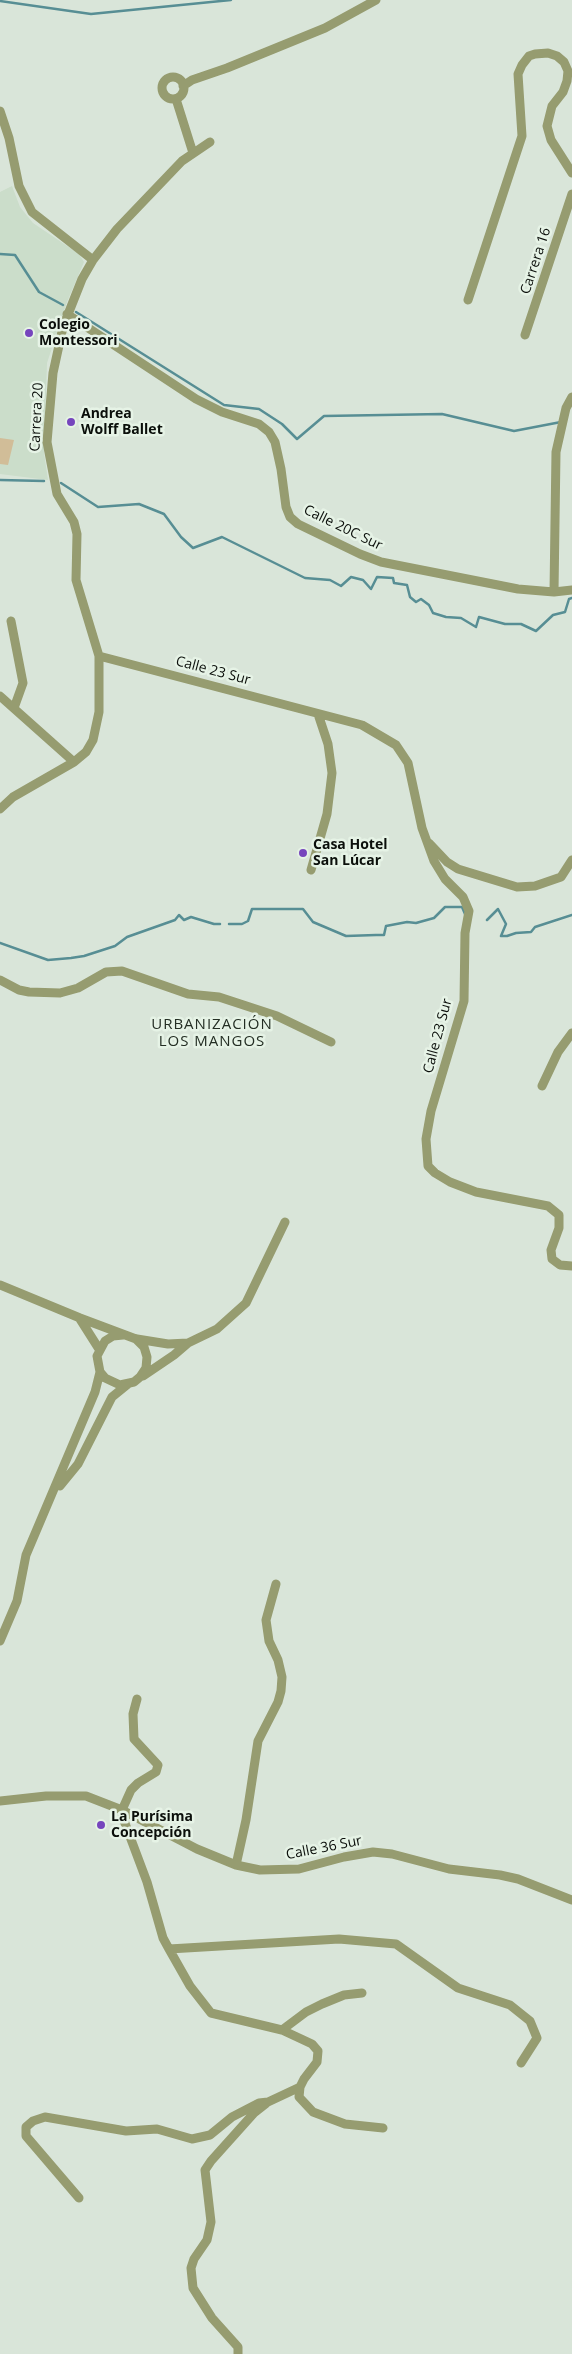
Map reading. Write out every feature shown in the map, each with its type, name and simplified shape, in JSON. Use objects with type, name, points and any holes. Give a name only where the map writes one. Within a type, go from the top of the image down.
[{"type":"street","points":[[183,86],[192,80],[227,68],[325,28],[376,0]]},
{"type":"street","points":[[468,300],[522,136],[518,74],[522,64],[529,56],[548,53],[557,56],[564,62],[568,71],[563,92],[552,106],[547,126],[551,140],[571,168]]},
{"type":"street","points":[[172,78],[179,80],[183,86],[182,94],[176,99],[169,98],[163,94],[163,83],[172,78]]},
{"type":"street","points":[[176,99],[193,153]]},
{"type":"street","points":[[0,111],[9,138],[19,186],[32,212],[93,260]]},
{"type":"street","name":"Carrera 20","points":[[0,809],[20,792],[74,762],[86,752],[97,728],[100,688],[99,656],[76,580],[77,534],[74,522],[57,494],[47,442],[53,373],[68,314],[82,279],[93,260],[153,189],[193,153],[210,142]]},
{"type":"street","name":"Carrera 16","points":[[525,335],[572,194]]},
{"type":"street","name":"Calle 20C Sur","points":[[68,314],[196,400],[222,412],[259,424],[269,432],[275,442],[282,469],[286,507],[290,517],[298,524],[381,562],[489,584],[554,592],[572,590]]},
{"type":"street","points":[[554,592],[556,452],[566,408],[572,397]]},
{"type":"street","points":[[10,621],[23,683],[14,708]]},
{"type":"street","name":"Calle 23 Sur","points":[[99,656],[362,725],[396,745],[408,763],[425,836],[441,873],[463,897],[469,911],[465,933],[464,1001],[431,1111],[426,1139],[428,1166],[434,1173],[450,1182],[476,1192],[548,1206],[559,1215],[559,1228],[551,1250],[552,1259],[560,1265],[572,1266]]},
{"type":"street","points":[[0,696],[74,762]]},
{"type":"street","points":[[311,870],[327,814],[332,773],[328,744],[318,714]]},
{"type":"street","points":[[425,836],[447,862],[458,869],[517,887],[535,886],[560,877],[572,860]]},
{"type":"street","points":[[0,980],[18,990],[46,994],[69,991],[106,972],[122,971],[188,994],[219,997],[277,1016],[331,1042]]},
{"type":"street","points":[[542,1086],[558,1052],[572,1033]]},
{"type":"street","points":[[55,1492],[78,1464],[112,1397],[128,1384],[174,1355],[188,1343],[217,1329],[246,1303],[285,1222]]},
{"type":"street","points":[[0,1285],[122,1335],[168,1344],[188,1343]]},
{"type":"street","points":[[80,1318],[99,1349]]},
{"type":"street","points":[[122,1335],[113,1336],[105,1341],[99,1349],[97,1364],[100,1372],[112,1383],[128,1384]]},
{"type":"street","points":[[136,1339],[144,1347],[147,1357],[146,1368],[140,1377]]},
{"type":"street","points":[[0,1641],[17,1601],[26,1555],[55,1492],[66,1459],[95,1392],[100,1372]]},
{"type":"street","points":[[236,1865],[246,1820],[258,1741],[278,1702],[281,1692],[282,1677],[278,1660],[269,1641],[266,1620],[276,1584]]},
{"type":"street","points":[[137,1698],[133,1714],[134,1739],[158,1765],[156,1772],[138,1783],[131,1790],[122,1810],[125,1828],[148,1882],[163,1938],[190,1986],[211,2013],[282,2030],[304,2039],[318,2050],[317,2062],[300,2087],[299,2096],[304,2104],[321,2117],[346,2124],[383,2128]]},
{"type":"street","name":"Calle 36 Sur","points":[[0,1801],[46,1796],[86,1796],[122,1810],[197,1849],[236,1865],[260,1870],[299,1869],[344,1857],[373,1852],[392,1854],[449,1869],[509,1877],[572,1900]]},
{"type":"street","points":[[169,1949],[339,1939],[396,1944],[458,1988],[510,2005],[530,2021],[537,2035],[522,2063]]},
{"type":"street","points":[[282,2030],[306,2012],[322,2004],[344,1996],[362,1993]]},
{"type":"street","points":[[238,2354],[238,2347],[212,2318],[195,2294],[191,2268],[194,2259],[207,2240],[210,2222],[205,2170],[254,2113],[268,2102],[300,2087]]},
{"type":"street","points":[[79,2198],[26,2136],[26,2127],[33,2121],[45,2117],[126,2131],[157,2128],[192,2139],[210,2135],[232,2117],[259,2103],[268,2102]]},
{"type":"shaded area","name":"Colegio Montessori","points":[[12,186],[20,207],[33,223],[79,254],[84,262],[67,302],[47,363],[44,453],[48,480],[0,474],[0,192]]},
{"type":"shaded area","points":[[0,438],[14,440],[8,465],[0,464]]},
{"type":"waterway","points":[[0,1],[91,14],[231,0]]},
{"type":"waterway","points":[[0,254],[15,255],[39,292],[63,305]]},
{"type":"waterway","points":[[76,312],[224,405],[259,409],[282,424],[297,439],[324,416],[442,414],[514,431],[561,422]]},
{"type":"waterway","points":[[0,480],[44,481]]},
{"type":"waterway","points":[[61,483],[98,507],[139,504],[164,514],[181,537],[193,548],[222,537],[305,578],[330,580],[341,586],[351,577],[363,580],[371,589],[377,577],[393,578],[394,583],[407,585],[410,597],[416,602],[421,599],[429,605],[433,613],[446,617],[461,618],[476,627],[479,617],[505,624],[521,624],[536,631],[553,615],[565,612],[569,599],[572,598]]},
{"type":"waterway","points":[[229,924],[242,924],[248,921],[252,909],[303,909],[313,922],[346,936],[384,935],[386,926],[407,922],[416,923],[434,918],[445,907],[462,907],[465,914]]},
{"type":"waterway","points":[[487,920],[498,909],[506,924],[501,936],[507,936],[531,932],[535,927],[572,915]]},
{"type":"waterway","points":[[0,943],[48,960],[84,956],[115,946],[127,937],[175,920],[179,915],[184,920],[191,917],[220,924]]},
{"type":"place","name":"Colegio Montessori","points":[[29,333]]},
{"type":"place","name":"Andrea Wolff Ballet","points":[[71,422]]},
{"type":"place","name":"Casa Hotel San Lúcar","points":[[303,853]]},
{"type":"place","name":"La Purísima Concepción","points":[[101,1825]]},
{"type":"district","name":"URBANIZACIÓN LOS MANGOS","points":[[212,1034]]}]
